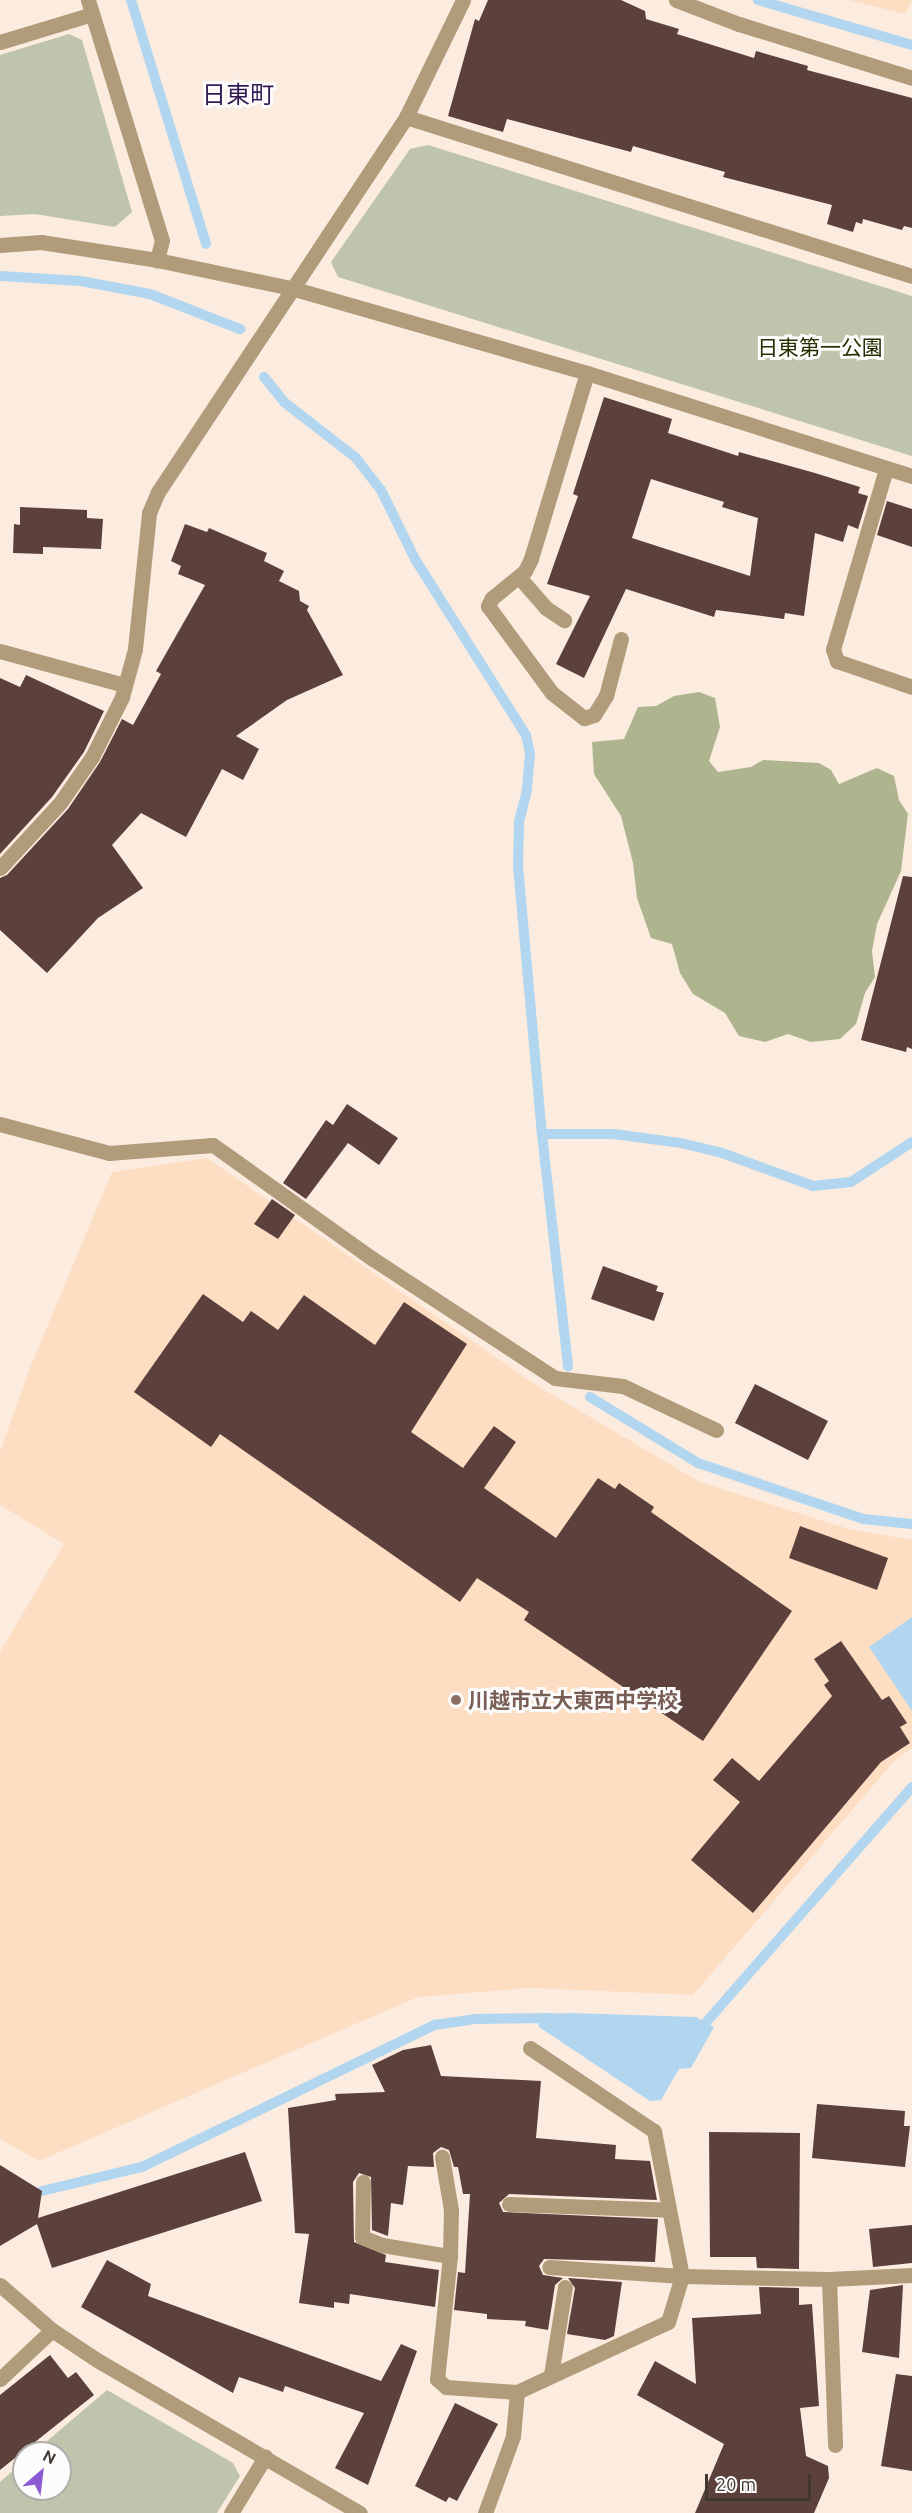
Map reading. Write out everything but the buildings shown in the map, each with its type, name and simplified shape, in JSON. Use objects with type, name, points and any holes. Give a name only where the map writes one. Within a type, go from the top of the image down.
[{"type":"street","points":[[0,868],[60,802],[92,757],[122,697],[135,649],[149,513],[159,492],[218,408],[291,288],[406,117],[463,0]]},
{"type":"street","points":[[676,0],[749,28],[912,78]]},
{"type":"street","points":[[0,42],[90,7],[162,240],[157,260]]},
{"type":"street","points":[[406,117],[912,276]]},
{"type":"street","points":[[0,244],[41,242],[157,260],[291,288],[587,373],[912,476]]},
{"type":"street","points":[[587,373],[541,532],[519,577],[492,598],[488,606],[552,693],[572,712],[584,718],[594,715],[606,696],[621,639]]},
{"type":"street","points":[[886,468],[833,649],[837,661],[912,687]]},
{"type":"street","points":[[519,577],[546,608],[564,620]]},
{"type":"street","points":[[0,651],[124,685]]},
{"type":"street","points":[[0,1124],[109,1153],[213,1145],[373,1258],[555,1378],[623,1386],[716,1430]]},
{"type":"street","points":[[442,2157],[451,2210],[450,2256],[437,2379],[446,2386],[517,2392],[668,2322],[682,2276],[654,2131],[530,2048]]},
{"type":"street","points":[[363,2182],[362,2236],[382,2245],[450,2256]]},
{"type":"street","points":[[509,2204],[669,2210]]},
{"type":"street","points":[[549,2267],[682,2276],[829,2279],[912,2275]]},
{"type":"street","points":[[829,2279],[835,2445]]},
{"type":"street","points":[[0,2284],[52,2330],[360,2513]]},
{"type":"street","points":[[551,2375],[565,2287]]},
{"type":"street","points":[[0,2379],[52,2330]]},
{"type":"street","points":[[485,2513],[513,2436],[517,2392]]},
{"type":"street","points":[[231,2513],[265,2457]]},
{"type":"shaded area","points":[[849,0],[912,0],[905,14]]},
{"type":"shaded area","name":"川越市立大東西中学校","points":[[207,1158],[536,1385],[700,1482],[849,1529],[912,1540],[912,1748],[896,1759],[693,1995],[531,1988],[418,1997],[39,2161],[0,2139],[0,1652],[64,1544],[0,1505],[0,1452],[29,1370],[112,1172]]},
{"type":"green space","points":[[69,34],[82,40],[132,212],[115,227],[35,214],[0,216],[0,55]]},
{"type":"green space","name":"日東第一公園","points":[[428,145],[912,296],[912,456],[338,277],[331,262],[410,149]]},
{"type":"green space","points":[[699,692],[715,698],[720,727],[709,761],[718,772],[751,767],[763,760],[819,763],[831,770],[839,784],[877,768],[894,776],[899,800],[908,814],[901,871],[877,924],[872,951],[875,977],[865,993],[856,1024],[840,1039],[811,1042],[788,1034],[765,1042],[739,1036],[725,1013],[693,994],[680,973],[672,944],[651,938],[637,898],[633,863],[621,816],[594,774],[592,742],[624,739],[638,707],[656,706],[674,696]]},
{"type":"green space","points":[[107,2390],[233,2463],[240,2476],[217,2513],[0,2513],[0,2482],[12,2472],[12,2501],[72,2501],[72,2441],[47,2441]]},
{"type":"water","points":[[912,1617],[912,1711],[869,1647]]},
{"type":"water","points":[[536,2014],[696,2017],[714,2027],[691,2068],[679,2069],[661,2100],[650,2101],[539,2027]]},
{"type":"waterway","points":[[131,0],[206,244]]},
{"type":"waterway","points":[[758,0],[912,45]]},
{"type":"waterway","points":[[0,276],[81,281],[150,294],[240,329]]},
{"type":"waterway","points":[[264,377],[284,402],[355,457],[381,490],[415,559],[526,735],[530,754],[527,790],[519,823],[518,866],[542,1134],[614,1134],[681,1143],[722,1153],[813,1186],[851,1182],[912,1142]]},
{"type":"waterway","points":[[542,1134],[568,1367]]},
{"type":"waterway","points":[[590,1397],[698,1463],[863,1519],[912,1524]]},
{"type":"waterway","points":[[695,2027],[702,2027],[912,1787]]},
{"type":"waterway","points":[[42,2191],[142,2167],[435,2025],[475,2019],[551,2018]]},
{"type":"place","name":"川越市立大東西中学校","points":[[456,1700]]},
{"type":"district","name":"日東町","points":[[238,95]]}]
